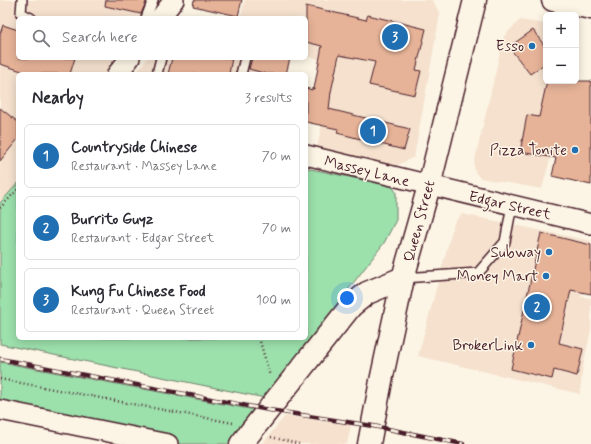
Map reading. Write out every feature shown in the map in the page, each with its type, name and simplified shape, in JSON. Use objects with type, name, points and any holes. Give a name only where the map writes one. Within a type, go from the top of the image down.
[{"type":"main road","name":"Queen Street","points":[[369,444],[403,278],[429,186],[475,0]]},
{"type":"main road","points":[[553,0],[591,8]]},
{"type":"main road","points":[[249,434],[351,306],[367,293],[403,278]]},
{"type":"street","points":[[162,16],[174,0]]},
{"type":"street","points":[[119,72],[128,60]]},
{"type":"street","name":"Massey Lane","points":[[308,156],[429,186]]},
{"type":"street","name":"Edgar Street","points":[[429,186],[591,224]]},
{"type":"street","points":[[0,410],[168,444]]},
{"type":"lane","points":[[22,0],[21,13],[27,16]]},
{"type":"lane","points":[[147,16],[153,0]]},
{"type":"lane","points":[[158,72],[160,60]]},
{"type":"lane","points":[[242,72],[244,60]]},
{"type":"lane","points":[[403,278],[478,273],[505,242],[512,205]]},
{"type":"path","points":[[0,208],[16,191]]},
{"type":"path","points":[[260,340],[271,377]]},
{"type":"path","points":[[0,379],[299,444]]},
{"type":"shaded area","points":[[0,0],[163,0],[151,16],[16,16],[16,60],[120,60],[110,72],[16,72],[16,185],[0,203]]},
{"type":"shaded area","points":[[245,0],[432,0],[440,14],[414,157],[396,166],[317,147],[336,63],[308,56],[308,16],[241,16]]},
{"type":"shaded area","points":[[520,20],[543,24],[543,84],[570,84],[542,189],[480,178],[475,172],[474,164],[504,36]]},
{"type":"shaded area","points":[[146,60],[290,60],[288,72],[137,72]]},
{"type":"shaded area","points":[[462,214],[591,241],[591,265],[581,297],[591,298],[591,329],[582,372],[580,394],[418,356],[454,223]]},
{"type":"shaded area","points":[[285,416],[351,425],[347,444],[262,444]]},
{"type":"green space","points":[[308,168],[392,186],[396,192],[396,220],[384,243],[265,398],[0,344],[0,203],[16,185],[16,340],[308,340]]},
{"type":"green space","points":[[0,362],[255,410],[228,444],[160,444],[0,414]]},
{"type":"building","points":[[106,0],[147,0],[141,14],[105,6]]},
{"type":"building","points":[[194,0],[242,0],[238,16],[193,6]]},
{"type":"building","points":[[306,6],[366,20],[368,15],[426,29],[416,70],[421,71],[415,95],[369,85],[375,62],[339,55],[331,92],[329,109],[410,129],[404,150],[337,133],[338,129],[308,122],[308,89],[314,89],[322,46],[308,42],[308,16],[306,16]]},
{"type":"building","points":[[3,25],[16,29],[16,60],[74,60],[71,72],[25,72],[0,64],[0,34]]},
{"type":"building","points":[[533,30],[543,44],[543,65],[530,74],[509,47]]},
{"type":"building","points":[[172,60],[232,60],[229,72],[168,72]]},
{"type":"building","points":[[251,60],[290,60],[286,72],[260,72],[249,69]]},
{"type":"building","points":[[579,81],[591,81],[591,185],[552,176],[556,158],[520,152],[527,115],[539,117],[546,84],[579,84]]},
{"type":"building","points":[[0,108],[16,120],[16,141],[0,161]]},
{"type":"building","points":[[541,233],[591,245],[591,294],[571,290],[559,343],[583,349],[577,376],[554,370],[552,379],[511,369]]},
{"type":"railway","points":[[0,359],[269,410],[373,426],[463,444]]},
{"type":"place","name":"Kung Fu Chinese Food","points":[[395,37]]},
{"type":"place","name":"Esso","points":[[532,46]]},
{"type":"place","name":"Countryside Chinese","points":[[373,131]]},
{"type":"place","name":"Pizza Tonite","points":[[575,150]]},
{"type":"place","name":"Subway","points":[[549,252]]},
{"type":"place","name":"Money Mart","points":[[546,276]]},
{"type":"place","name":"Burrito Guyz","points":[[537,307]]},
{"type":"place","name":"BrokerLink","points":[[531,345]]}]
